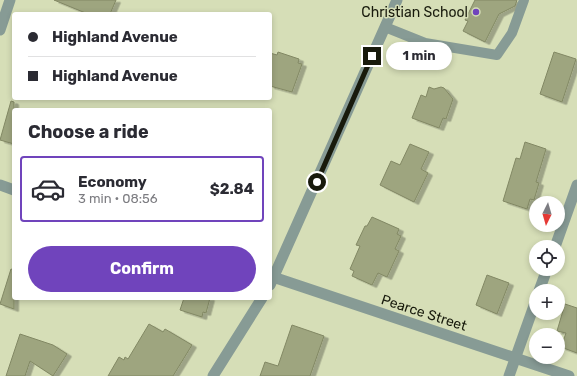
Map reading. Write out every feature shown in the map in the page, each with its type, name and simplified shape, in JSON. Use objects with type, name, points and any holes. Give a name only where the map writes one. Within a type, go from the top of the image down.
[{"type":"street","points":[[0,30],[10,0]]},
{"type":"street","points":[[272,278],[397,0]]},
{"type":"street","points":[[0,185],[12,189]]},
{"type":"street","points":[[557,240],[577,185]]},
{"type":"street","name":"Pearce Street","points":[[272,280],[569,376]]},
{"type":"street","points":[[213,376],[261,300]]},
{"type":"street","points":[[509,376],[529,320]]},
{"type":"lane","points":[[385,27],[425,43],[497,55],[512,33],[524,0]]},
{"type":"building","points":[[54,0],[116,0],[111,12],[83,12]]},
{"type":"building","points":[[475,0],[517,0],[515,6],[499,14],[485,42],[463,31],[468,21],[465,20]]},
{"type":"building","points":[[278,52],[299,59],[298,63],[302,64],[292,92],[272,87],[272,54],[277,55]]},
{"type":"building","points":[[554,52],[576,59],[562,102],[540,94]]},
{"type":"building","points":[[429,87],[434,89],[441,87],[444,88],[453,99],[446,119],[443,118],[439,128],[412,118],[421,95],[426,97]]},
{"type":"building","points":[[11,101],[14,102],[14,108],[12,108],[12,143],[0,140]]},
{"type":"building","points":[[525,142],[546,149],[536,182],[539,183],[535,196],[529,196],[527,209],[503,201],[516,158],[520,159]]},
{"type":"building","points":[[410,144],[429,152],[421,169],[428,173],[414,202],[380,185],[391,161],[400,165]]},
{"type":"building","points":[[372,217],[399,229],[397,234],[401,236],[395,249],[399,251],[387,277],[378,273],[372,285],[352,276],[354,271],[350,269],[360,246],[356,245],[365,226],[367,226]]},
{"type":"building","points":[[11,269],[12,300],[14,300],[14,309],[0,304]]},
{"type":"building","points":[[487,275],[509,283],[497,314],[476,305]]},
{"type":"building","points":[[183,300],[209,300],[206,313],[203,312],[202,317],[180,310]]},
{"type":"building","points":[[565,304],[577,308],[577,353],[565,348],[565,328],[558,328],[560,320],[565,320]]},
{"type":"building","points":[[149,324],[163,332],[165,329],[192,345],[173,376],[108,376],[119,357],[124,360],[125,357],[128,359]]},
{"type":"building","points":[[292,325],[324,336],[310,376],[260,376],[265,362],[278,366]]},
{"type":"building","points":[[20,334],[53,345],[67,354],[53,376],[30,361],[25,376],[6,376]]},
{"type":"place","name":"Christian School","points":[[476,12]]},
{"type":"route","points":[[317,182],[372,56]]}]
